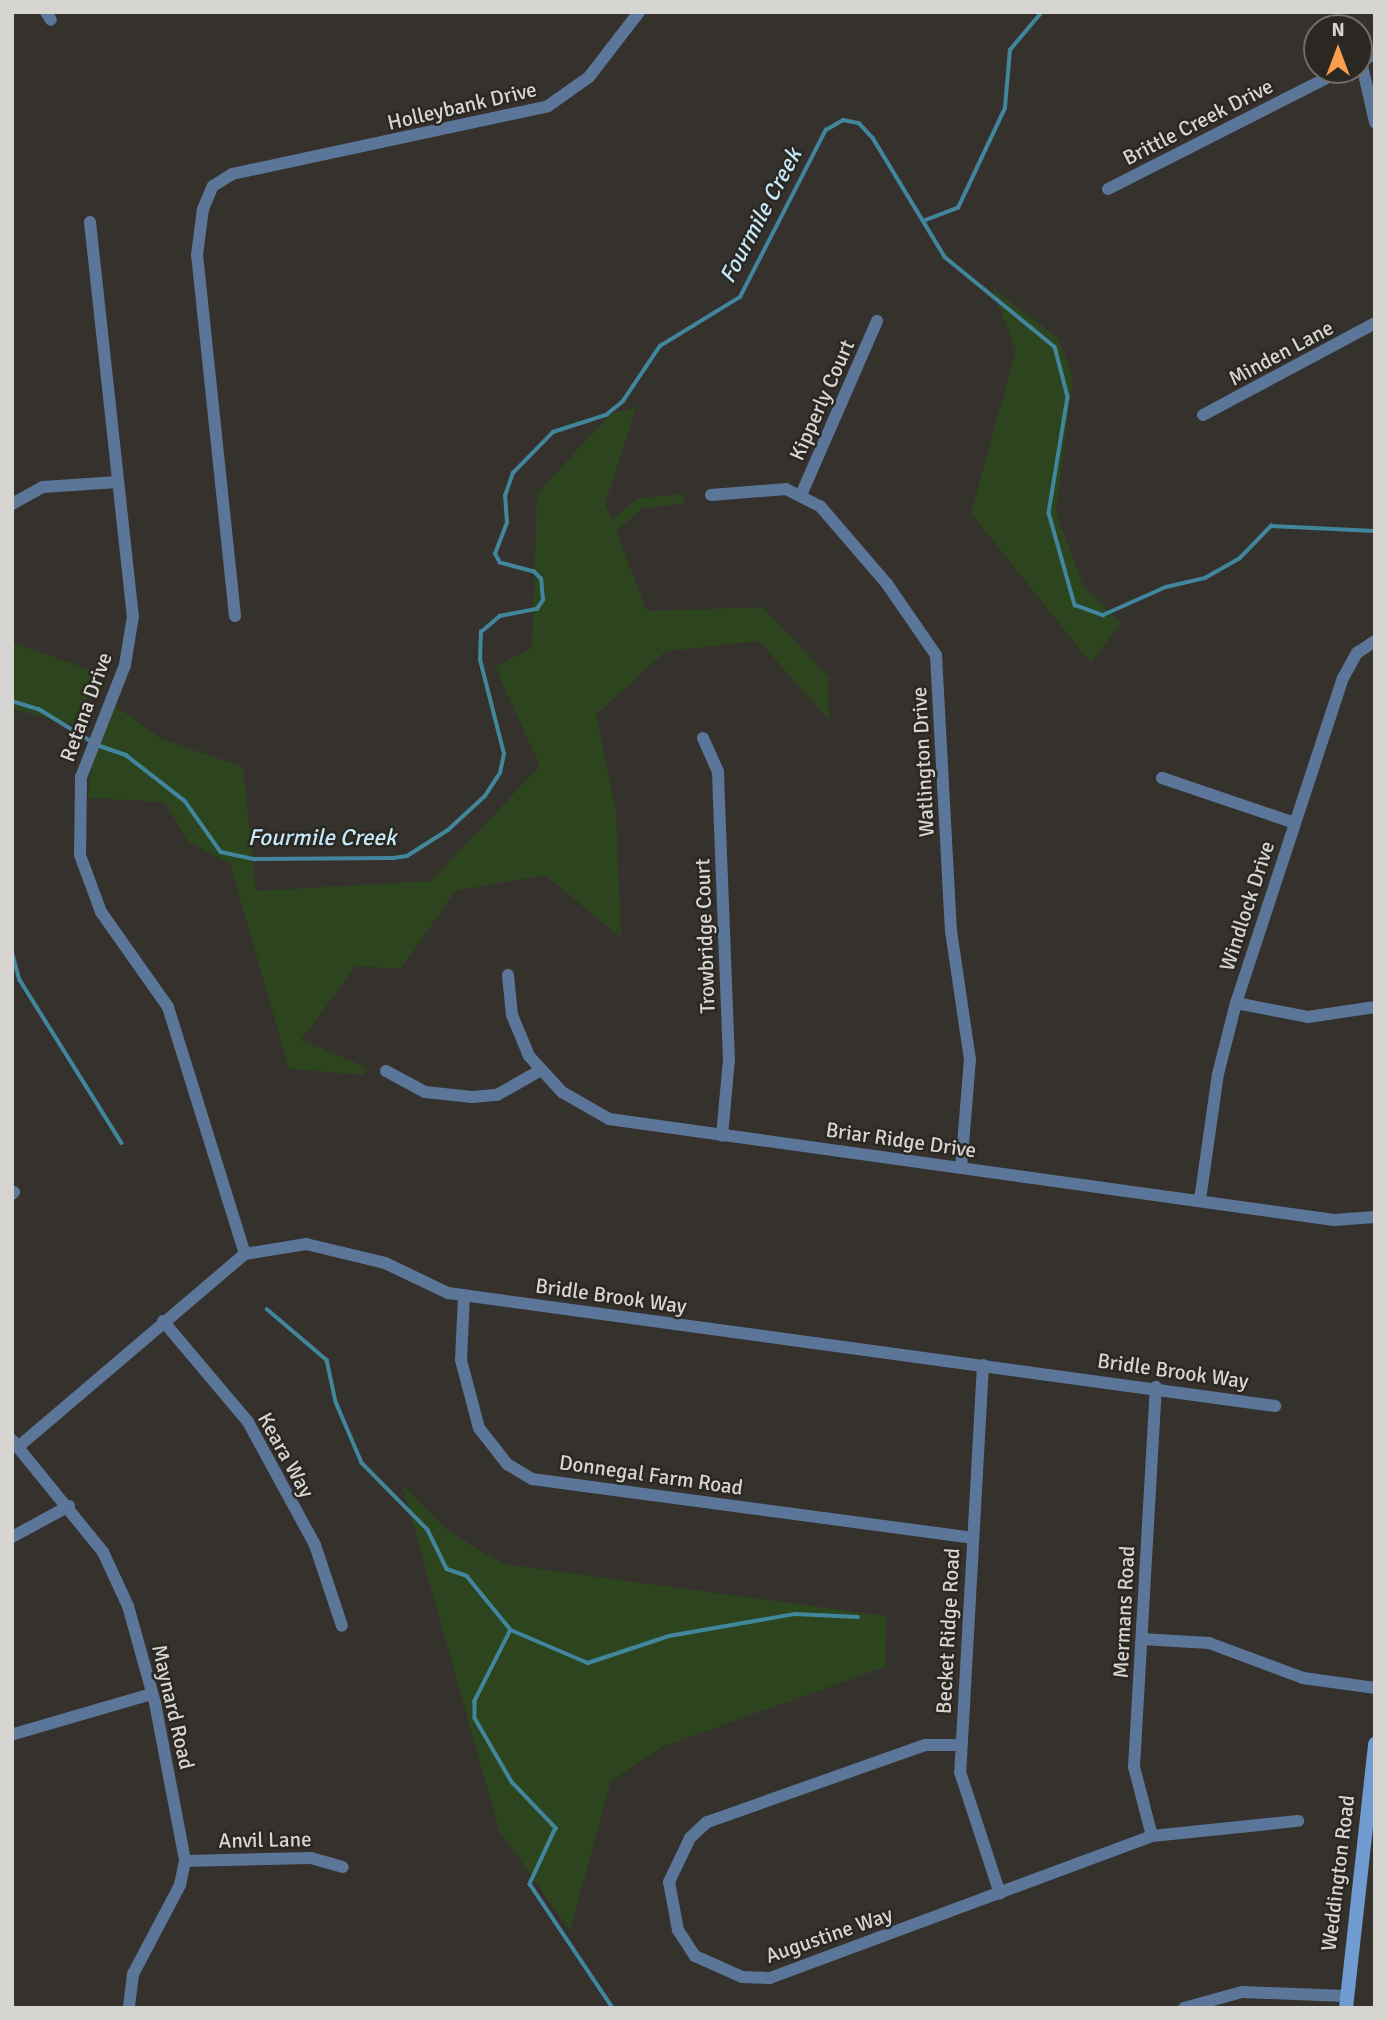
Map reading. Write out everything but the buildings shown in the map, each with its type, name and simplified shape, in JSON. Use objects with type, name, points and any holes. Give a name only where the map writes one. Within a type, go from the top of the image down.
[{"type":"main road","name":"Weddington Road","points":[[1346,2002],[1375,1744]]},
{"type":"street","name":"Holleybank Drive","points":[[235,616],[197,248],[203,209],[214,186],[226,176],[255,172],[548,106],[589,77],[639,12]]},
{"type":"street","name":"Brittle Creek Drive","points":[[1108,189],[1315,84]]},
{"type":"street","points":[[1366,84],[1375,122]]},
{"type":"street","name":"Retana Drive","points":[[90,222],[133,616],[125,665],[87,757],[77,828],[84,873],[101,912],[169,1007],[245,1254]]},
{"type":"street","name":"Kipperly Court","points":[[801,495],[877,321]]},
{"type":"street","name":"Minden Lane","points":[[1203,415],[1375,323]]},
{"type":"street","points":[[12,504],[43,488],[117,482]]},
{"type":"street","name":"Watlington Drive","points":[[711,495],[773,489],[801,495],[833,517],[936,655],[951,931],[970,1059],[961,1168]]},
{"type":"street","name":"Windlock Drive","points":[[1200,1200],[1220,1063],[1236,1003],[1343,678],[1357,653],[1375,641]]},
{"type":"street","name":"Trowbridge Court","points":[[703,738],[714,759],[719,801],[729,1059],[722,1136]]},
{"type":"street","points":[[1162,778],[1295,823]]},
{"type":"street","name":"Briar Ridge Drive","points":[[508,975],[512,1015],[541,1070],[562,1092],[609,1119],[1334,1220],[1375,1217]]},
{"type":"street","points":[[1236,1003],[1308,1017],[1375,1007]]},
{"type":"street","points":[[386,1071],[425,1092],[472,1097],[497,1095],[541,1070]]},
{"type":"street","name":"Bridle Brook Way","points":[[15,1443],[245,1254],[306,1244],[338,1249],[464,1296],[1156,1387],[1275,1406]]},
{"type":"street","name":"Donnegal Farm Road","points":[[464,1296],[461,1360],[479,1428],[507,1464],[532,1479],[972,1538]]},
{"type":"street","name":"Keara Way","points":[[163,1321],[248,1422],[315,1545],[342,1626]]},
{"type":"street","name":"Becket Ridge Road","points":[[983,1365],[961,1745],[965,1794],[1000,1894]]},
{"type":"street","name":"Mermans Road","points":[[1153,1836],[1134,1767],[1156,1387]]},
{"type":"street","name":"Maynard Road","points":[[15,1443],[92,1535],[122,1590],[152,1694],[185,1861],[180,1885],[134,1974],[129,2008]]},
{"type":"street","points":[[12,1537],[69,1506]]},
{"type":"street","points":[[1142,1639],[1209,1643],[1303,1678],[1375,1688]]},
{"type":"street","points":[[14,1734],[152,1694]]},
{"type":"street","name":"Augustine Way","points":[[961,1745],[925,1745],[707,1822],[677,1860],[669,1882],[671,1908],[695,1956],[742,1977],[770,1978],[1153,1836],[1298,1821]]},
{"type":"street","name":"Anvil Lane","points":[[185,1861],[311,1858],[343,1867]]},
{"type":"street","points":[[1184,2008],[1242,1992],[1346,2002]]},
{"type":"green space","points":[[992,288],[1058,338],[1073,377],[1056,511],[1083,586],[1121,623],[1091,663],[971,513],[1016,350]]},
{"type":"green space","points":[[636,408],[605,504],[612,519],[639,498],[683,494],[684,504],[643,508],[616,531],[647,611],[763,607],[828,676],[829,720],[759,641],[666,651],[596,715],[616,811],[621,938],[545,875],[455,891],[401,969],[356,966],[301,1040],[366,1067],[365,1075],[289,1069],[230,863],[188,842],[165,802],[88,798],[92,765],[114,705],[162,739],[243,767],[256,891],[431,881],[540,766],[495,667],[532,648],[537,494],[610,414]]},
{"type":"green space","points":[[12,642],[98,673],[75,725],[12,709]]},
{"type":"green space","points":[[402,1485],[448,1531],[503,1564],[886,1616],[885,1667],[664,1746],[611,1781],[570,1931],[499,1830]]},
{"type":"waterway","points":[[926,220],[958,208],[1005,108],[1010,50],[1042,12]]},
{"type":"waterway","name":"Fourmile Creek","points":[[97,745],[126,755],[185,801],[221,852],[255,859],[393,858],[407,856],[448,830],[485,796],[500,773],[504,754],[480,660],[481,632],[500,616],[537,609],[543,600],[541,579],[534,572],[500,563],[495,554],[507,523],[505,496],[513,473],[553,432],[606,415],[623,401],[660,346],[740,297],[826,130],[843,120],[859,123],[873,138],[945,257],[1055,347],[1068,397],[1049,513],[1075,605],[1103,615],[1166,587],[1205,578],[1240,558],[1271,526],[1375,531]]},
{"type":"waterway","name":"Fourmile Creek","points":[[12,701],[39,709],[91,741]]},
{"type":"waterway","points":[[12,951],[20,980],[122,1143]]},
{"type":"waterway","points":[[267,1309],[327,1360],[336,1402],[362,1463],[428,1530],[447,1569],[467,1576],[511,1630],[588,1663],[669,1636],[795,1614],[858,1617]]},
{"type":"waterway","points":[[511,1630],[475,1701],[475,1718],[512,1782],[556,1828],[530,1884],[613,2008]]}]
